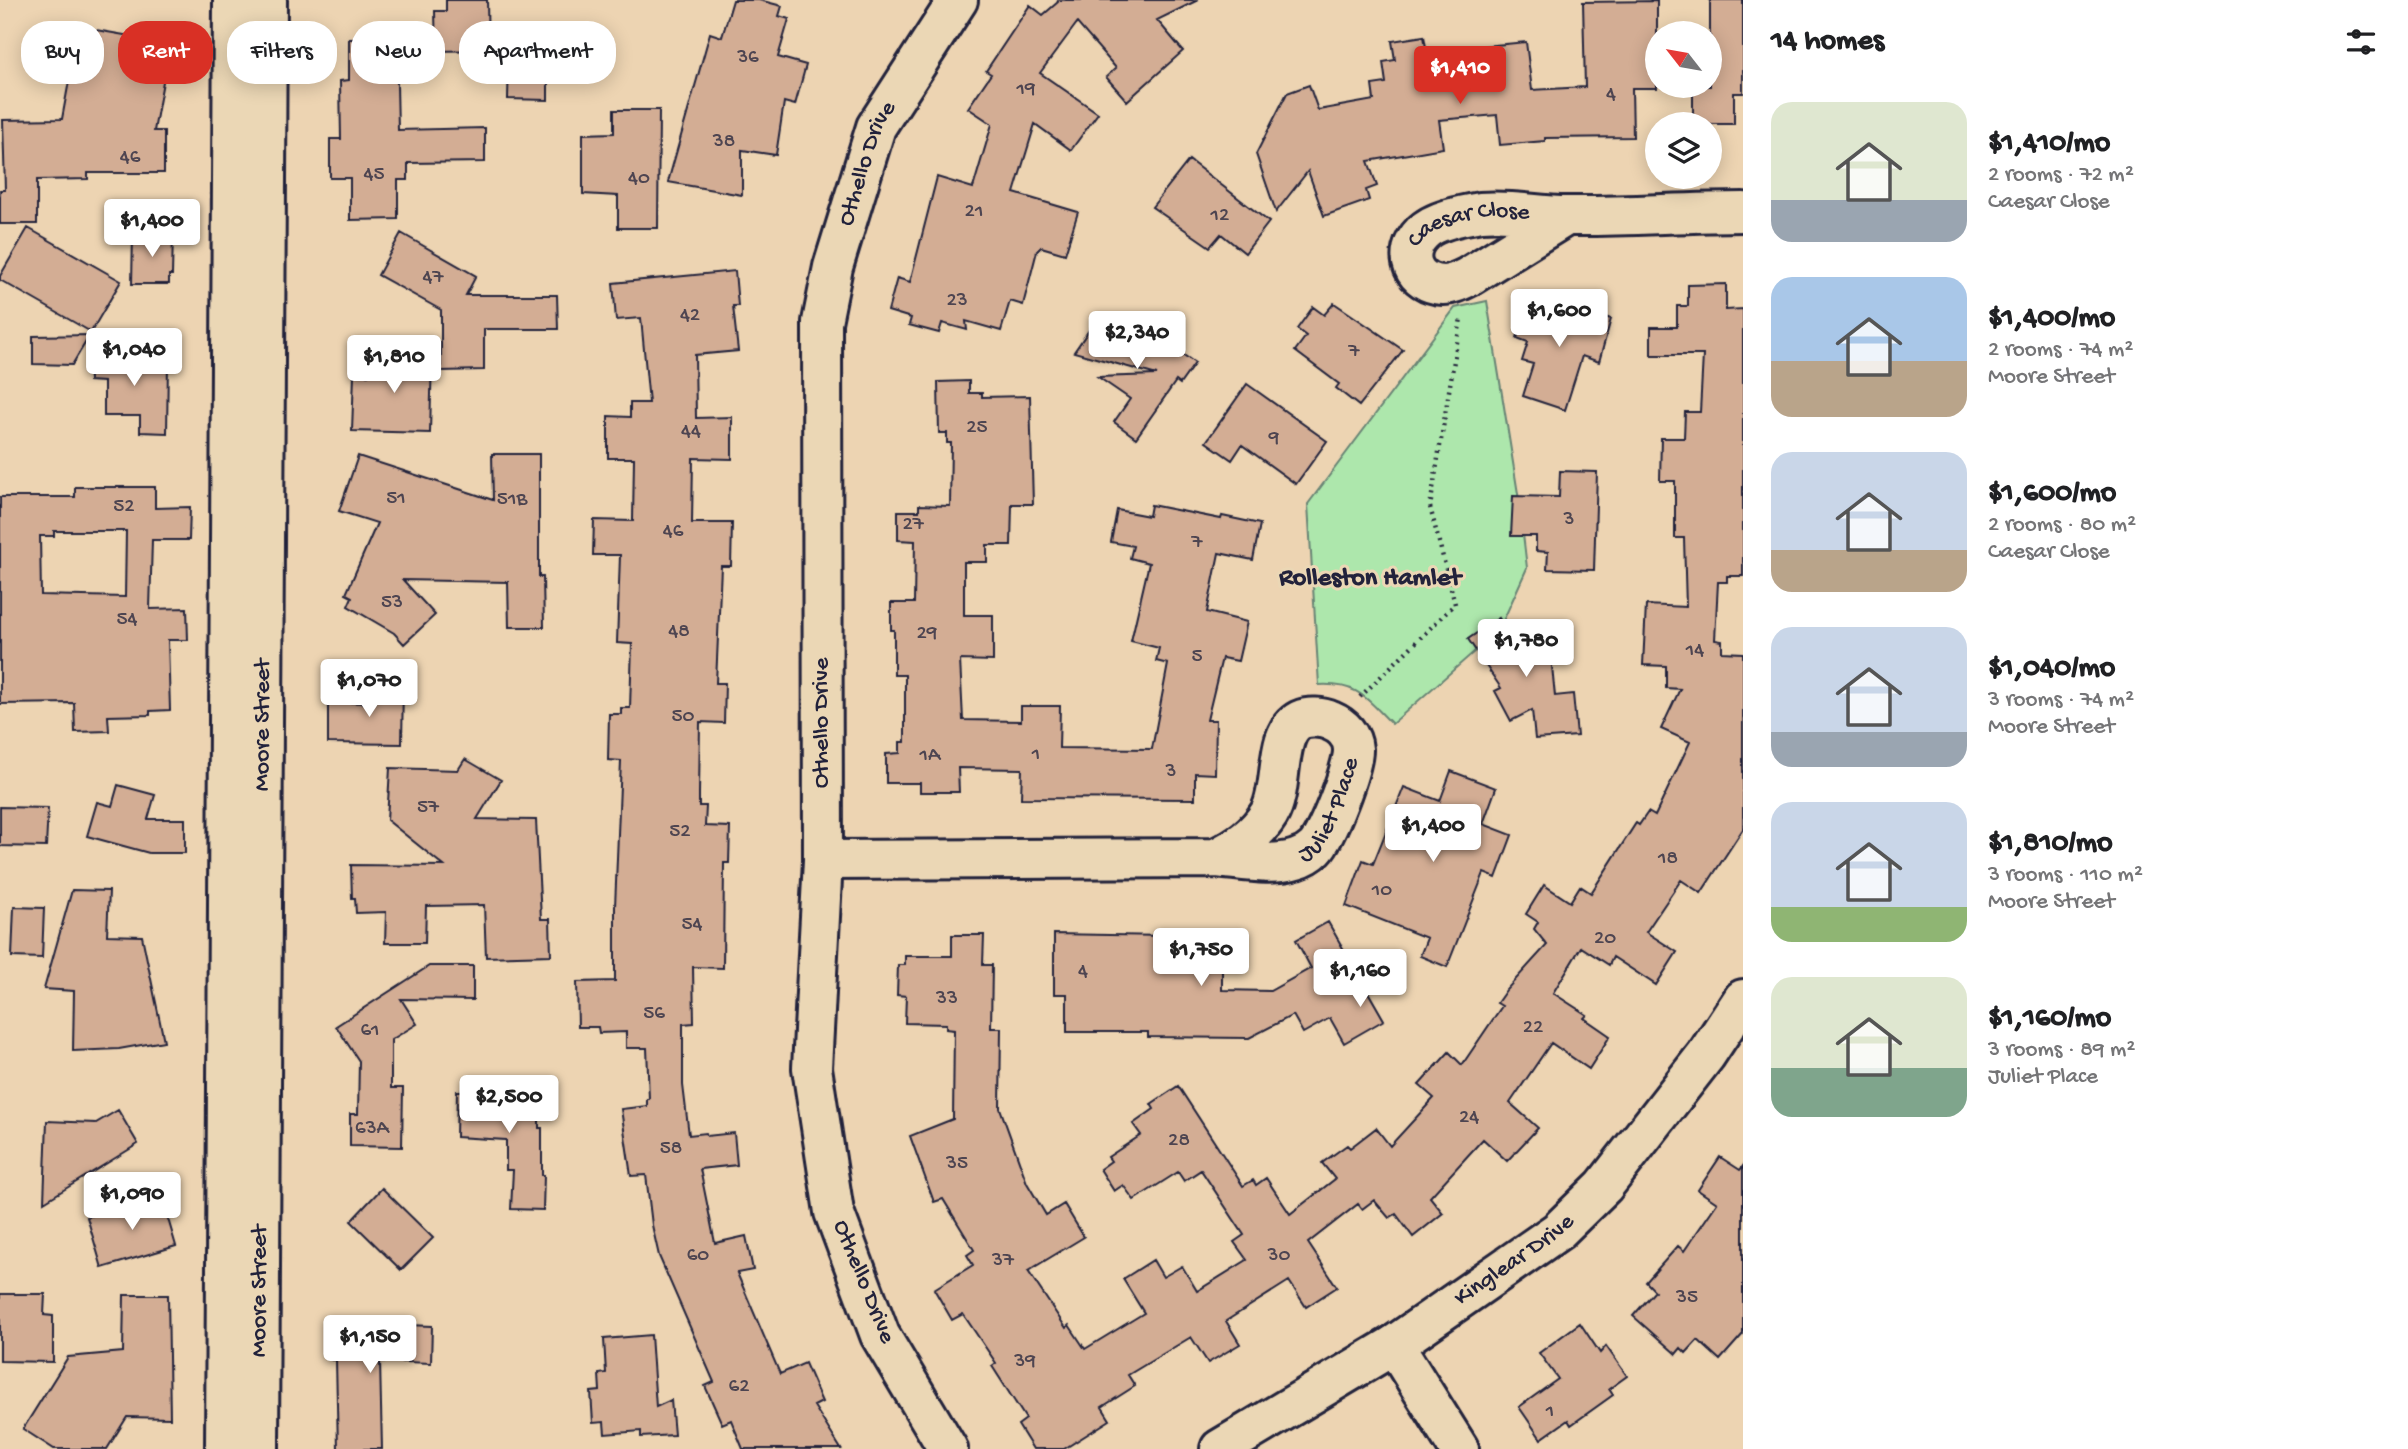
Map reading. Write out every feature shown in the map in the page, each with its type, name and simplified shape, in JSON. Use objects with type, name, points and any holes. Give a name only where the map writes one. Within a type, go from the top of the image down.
[{"type":"street","name":"Moore Street","points":[[225,1449],[233,0]]},
{"type":"street","name":"Moore Street","points":[[258,1449],[267,0]]},
{"type":"street","name":"Othello Drive","points":[[948,1449],[880,1335],[834,1212],[812,1068],[823,860],[822,322],[833,267],[876,127],[958,0]]},
{"type":"street","name":"Caesar Close","points":[[1566,216],[1468,278],[1448,284],[1424,280],[1416,274],[1410,257],[1417,237],[1429,226],[1479,213],[1507,211],[1566,216],[1743,212]]},
{"type":"street","name":"Juliet Place","points":[[823,860],[1216,858],[1280,862],[1297,859],[1314,849],[1331,818],[1353,751],[1352,740],[1347,733],[1327,719],[1308,718],[1300,720],[1287,732],[1283,741],[1276,797],[1270,812],[1249,838],[1216,858]]},
{"type":"street","name":"Kinglear Drive","points":[[1220,1449],[1394,1345],[1558,1231],[1604,1186],[1706,1055],[1743,999]]},
{"type":"street","points":[[1394,1345],[1459,1449]]},
{"type":"path","points":[[1334,722],[1455,604],[1430,507],[1468,278]]},
{"type":"green space","points":[[1487,301],[1519,500],[1527,568],[1499,630],[1392,724],[1360,694],[1343,687],[1319,685],[1308,504],[1455,308]]},
{"type":"building","points":[[446,0],[487,0],[487,21],[459,21],[459,51],[445,51],[445,21],[435,21],[435,11],[446,11]]},
{"type":"building","points":[[733,0],[759,0],[782,6],[779,16],[789,19],[778,57],[806,65],[795,105],[784,102],[776,155],[742,150],[742,195],[668,182],[710,33],[722,37]]},
{"type":"building","points":[[1057,0],[1198,0],[1157,20],[1183,51],[1127,101],[1106,77],[1116,68],[1077,23],[1040,73],[1098,113],[1071,150],[1035,124],[1014,193],[1078,212],[1065,254],[1041,247],[1037,251],[1023,305],[1010,301],[1001,331],[966,321],[967,330],[942,323],[939,333],[909,325],[911,318],[888,311],[897,278],[910,282],[937,177],[973,188],[992,124],[968,108],[991,74],[986,71],[1030,5],[1043,15]]},
{"type":"building","points":[[1710,0],[1743,0],[1743,93],[1734,93],[1734,124],[1722,124],[1722,112],[1693,112],[1693,98],[1722,98],[1722,21],[1710,21]]},
{"type":"building","points":[[1657,1],[1657,21],[1645,21],[1645,88],[1632,88],[1633,137],[1545,138],[1545,141],[1500,145],[1497,115],[1439,120],[1443,148],[1368,161],[1377,186],[1366,190],[1369,200],[1324,216],[1308,171],[1276,212],[1256,154],[1287,93],[1309,85],[1318,110],[1374,100],[1372,85],[1386,83],[1383,62],[1395,60],[1392,41],[1424,36],[1428,59],[1486,53],[1485,46],[1526,42],[1532,90],[1585,87],[1583,2]]},
{"type":"building","points":[[104,31],[118,34],[118,84],[163,84],[154,131],[164,131],[164,173],[88,173],[88,179],[37,180],[37,224],[0,224],[0,190],[5,190],[3,120],[62,119],[68,84],[104,84]]},
{"type":"building","points":[[349,39],[351,84],[397,84],[398,130],[485,128],[485,162],[408,163],[408,180],[398,180],[398,219],[350,220],[350,178],[330,178],[330,139],[341,139],[340,81],[349,80]]},
{"type":"building","points":[[508,84],[548,84],[548,100],[508,99]]},
{"type":"building","points":[[614,110],[659,110],[658,228],[618,228],[618,196],[583,194],[583,134],[614,133]]},
{"type":"building","points":[[1189,160],[1269,222],[1245,253],[1221,234],[1210,247],[1152,207]]},
{"type":"building","points":[[28,228],[121,281],[91,332],[0,280]]},
{"type":"building","points":[[401,233],[476,276],[466,295],[557,295],[558,329],[484,329],[484,370],[441,371],[441,310],[378,275]]},
{"type":"building","points":[[133,234],[173,234],[172,275],[169,275],[169,284],[132,284]]},
{"type":"building","points":[[735,271],[738,306],[733,306],[738,351],[695,355],[696,418],[732,417],[732,459],[693,458],[692,523],[732,523],[731,566],[721,566],[716,683],[725,683],[724,723],[700,722],[699,794],[699,806],[706,806],[705,826],[730,827],[729,863],[724,863],[723,968],[693,967],[694,1023],[683,1024],[683,1085],[689,1135],[734,1133],[737,1165],[700,1169],[715,1243],[746,1236],[753,1270],[737,1273],[780,1374],[805,1363],[822,1402],[814,1406],[841,1449],[743,1449],[731,1420],[722,1424],[705,1386],[714,1382],[659,1256],[646,1175],[631,1176],[621,1109],[647,1106],[647,1048],[626,1048],[626,1032],[599,1033],[598,1027],[578,1027],[577,982],[615,981],[621,761],[608,760],[609,714],[621,714],[621,708],[630,708],[632,644],[617,643],[620,555],[593,555],[594,520],[633,521],[634,458],[608,458],[608,416],[630,417],[630,403],[649,403],[641,318],[616,320],[613,283]]},
{"type":"building","points":[[1726,284],[1726,310],[1743,309],[1743,576],[1727,576],[1727,582],[1718,582],[1715,640],[1722,641],[1722,652],[1743,653],[1743,829],[1701,893],[1681,880],[1646,932],[1677,952],[1656,985],[1613,957],[1609,965],[1581,947],[1553,993],[1587,1015],[1584,1018],[1610,1036],[1589,1069],[1551,1043],[1510,1103],[1538,1128],[1507,1161],[1483,1139],[1430,1197],[1443,1213],[1413,1237],[1396,1214],[1389,1218],[1374,1200],[1362,1209],[1358,1204],[1308,1243],[1337,1287],[1306,1307],[1289,1281],[1226,1321],[1240,1344],[1208,1363],[1191,1337],[1128,1375],[1135,1386],[1102,1407],[1110,1420],[1064,1449],[1033,1449],[1018,1425],[1026,1419],[992,1366],[996,1363],[963,1314],[952,1320],[934,1289],[973,1265],[967,1255],[974,1250],[943,1199],[934,1202],[910,1136],[953,1119],[954,1030],[946,1029],[946,1024],[905,1023],[906,996],[897,995],[898,965],[905,965],[905,956],[952,956],[952,935],[984,935],[983,965],[992,965],[991,1028],[1001,1028],[1000,1108],[1027,1183],[1046,1215],[1064,1204],[1084,1237],[1028,1271],[1066,1328],[1069,1325],[1085,1349],[1144,1313],[1123,1279],[1153,1260],[1163,1277],[1182,1266],[1197,1291],[1247,1260],[1234,1242],[1244,1235],[1201,1170],[1184,1181],[1178,1172],[1134,1200],[1123,1185],[1114,1191],[1100,1169],[1111,1161],[1108,1157],[1141,1135],[1133,1124],[1154,1109],[1151,1104],[1178,1086],[1243,1186],[1253,1180],[1256,1185],[1266,1178],[1290,1214],[1335,1179],[1322,1163],[1347,1145],[1350,1148],[1376,1128],[1390,1146],[1434,1098],[1419,1085],[1449,1052],[1462,1065],[1502,1006],[1497,1003],[1506,990],[1547,945],[1534,929],[1538,922],[1526,914],[1544,885],[1570,902],[1580,886],[1591,893],[1636,823],[1639,825],[1648,812],[1655,816],[1690,742],[1661,729],[1680,689],[1666,688],[1666,666],[1643,665],[1646,605],[1686,607],[1684,538],[1675,538],[1675,481],[1660,481],[1661,438],[1684,438],[1685,412],[1700,412],[1703,355],[1651,355],[1651,327],[1677,327],[1677,306],[1688,306],[1688,285]]},
{"type":"building","points":[[1334,303],[1403,350],[1359,406],[1336,388],[1339,384],[1295,351],[1306,336],[1297,329],[1313,307],[1324,315]]},
{"type":"building","points":[[1528,303],[1556,312],[1559,303],[1611,319],[1599,362],[1582,356],[1565,410],[1523,396],[1533,364],[1522,361],[1528,342],[1517,338]]},
{"type":"building","points":[[1096,320],[1132,344],[1143,327],[1195,363],[1180,384],[1176,381],[1136,438],[1114,422],[1130,399],[1098,377],[1157,375],[1074,352]]},
{"type":"building","points":[[90,335],[72,365],[33,364],[33,336]]},
{"type":"building","points":[[368,354],[432,356],[430,433],[352,431],[354,375],[368,375]]},
{"type":"building","points":[[88,355],[150,355],[150,361],[168,361],[167,433],[140,432],[140,416],[104,416],[104,382],[89,381]]},
{"type":"building","points":[[969,381],[969,393],[982,393],[982,397],[1030,396],[1033,504],[1012,504],[1011,545],[987,545],[987,562],[964,562],[964,615],[993,615],[993,661],[960,660],[963,720],[1021,721],[1021,706],[1060,706],[1059,748],[1152,749],[1168,664],[1156,661],[1159,648],[1131,641],[1149,563],[1130,558],[1133,546],[1111,542],[1117,510],[1149,516],[1151,505],[1260,524],[1253,560],[1219,553],[1207,612],[1247,622],[1238,661],[1222,658],[1207,720],[1216,720],[1215,774],[1195,773],[1195,799],[1021,798],[1022,769],[958,768],[959,792],[920,792],[920,783],[886,783],[886,754],[900,753],[900,742],[905,742],[905,675],[894,675],[891,603],[914,603],[915,541],[898,540],[898,511],[919,511],[919,505],[950,506],[951,443],[947,443],[947,433],[939,433],[938,382]]},
{"type":"building","points":[[1247,384],[1327,441],[1296,484],[1242,445],[1232,460],[1206,442]]},
{"type":"building","points":[[492,454],[539,454],[539,577],[543,577],[544,627],[509,627],[508,582],[403,580],[435,615],[404,644],[394,633],[348,606],[352,597],[346,594],[377,523],[339,511],[358,456],[493,500]]},
{"type":"building","points":[[1560,471],[1597,472],[1594,570],[1547,569],[1548,552],[1536,551],[1536,536],[1511,536],[1513,496],[1559,497]]},
{"type":"building","points":[[75,487],[155,487],[155,508],[190,507],[189,540],[152,540],[150,609],[187,608],[188,640],[168,640],[170,710],[150,711],[150,715],[108,716],[109,731],[75,732],[74,703],[0,704],[0,497],[75,497]],"holes":[[[54,531],[126,531],[125,597],[41,595],[40,536],[54,536]]]},
{"type":"building","points":[[1499,618],[1512,637],[1530,625],[1551,657],[1555,696],[1573,694],[1577,736],[1535,739],[1532,710],[1511,721],[1495,691],[1501,688],[1468,639]]},
{"type":"building","points":[[375,685],[403,685],[402,744],[328,743],[328,702],[374,703]]},
{"type":"building","points":[[465,759],[501,780],[477,819],[536,820],[541,919],[550,919],[551,955],[486,957],[484,905],[426,906],[425,943],[385,943],[386,912],[356,913],[355,898],[352,898],[351,865],[444,866],[387,820],[390,768],[458,770]]},
{"type":"building","points":[[1451,771],[1496,788],[1483,824],[1512,835],[1496,878],[1484,873],[1447,967],[1420,956],[1427,938],[1346,906],[1363,860],[1373,864],[1404,787],[1440,801]]},
{"type":"building","points":[[118,785],[155,795],[148,819],[185,819],[185,853],[149,853],[87,836],[97,802],[112,806]]},
{"type":"building","points":[[0,807],[48,808],[46,847],[0,846]]},
{"type":"building","points":[[72,890],[109,891],[107,935],[142,936],[164,1041],[119,1049],[73,1051],[74,991],[44,989]]},
{"type":"building","points":[[14,907],[44,908],[42,958],[12,957]]},
{"type":"building","points":[[1328,922],[1384,1020],[1344,1043],[1330,1018],[1303,1033],[1293,1015],[1249,1038],[1148,1037],[1148,1032],[1067,1032],[1067,994],[1054,994],[1054,934],[1222,937],[1222,990],[1270,991],[1311,968],[1296,940]]},
{"type":"building","points":[[429,966],[473,966],[473,1000],[401,999],[417,1024],[391,1040],[391,1088],[403,1088],[402,1147],[350,1146],[350,1114],[358,1114],[359,1061],[336,1026]]},
{"type":"building","points":[[539,1085],[539,1128],[542,1128],[544,1175],[543,1210],[511,1209],[513,1170],[506,1170],[506,1140],[456,1137],[457,1091],[510,1090],[510,1086]]},
{"type":"building","points":[[118,1110],[138,1144],[44,1202],[47,1121],[96,1123]]},
{"type":"building","points":[[1720,1157],[1740,1170],[1743,1166],[1743,1334],[1720,1360],[1698,1340],[1686,1353],[1681,1348],[1676,1354],[1633,1316],[1655,1291],[1646,1282],[1678,1246],[1684,1251],[1717,1203],[1698,1190]]},
{"type":"building","points":[[382,1188],[433,1238],[401,1270],[351,1221]]},
{"type":"building","points":[[161,1195],[176,1246],[102,1268],[87,1217]]},
{"type":"building","points":[[0,1294],[45,1294],[44,1315],[53,1316],[53,1362],[0,1361]]},
{"type":"building","points":[[124,1295],[168,1295],[170,1418],[127,1417],[107,1449],[54,1449],[23,1429],[68,1357],[123,1352]]},
{"type":"building","points":[[333,1322],[432,1326],[431,1363],[380,1361],[382,1449],[338,1449],[336,1360],[332,1360]]},
{"type":"building","points":[[1580,1323],[1600,1353],[1606,1346],[1627,1376],[1609,1389],[1613,1395],[1571,1425],[1568,1420],[1541,1439],[1519,1407],[1558,1379],[1539,1353]]},
{"type":"building","points":[[651,1335],[656,1407],[671,1400],[674,1435],[641,1437],[641,1431],[605,1434],[604,1422],[593,1423],[591,1392],[600,1391],[599,1374],[606,1373],[604,1339]]},
{"type":"district","name":"Rolleston Hamlet","points":[[1370,579]]}]
